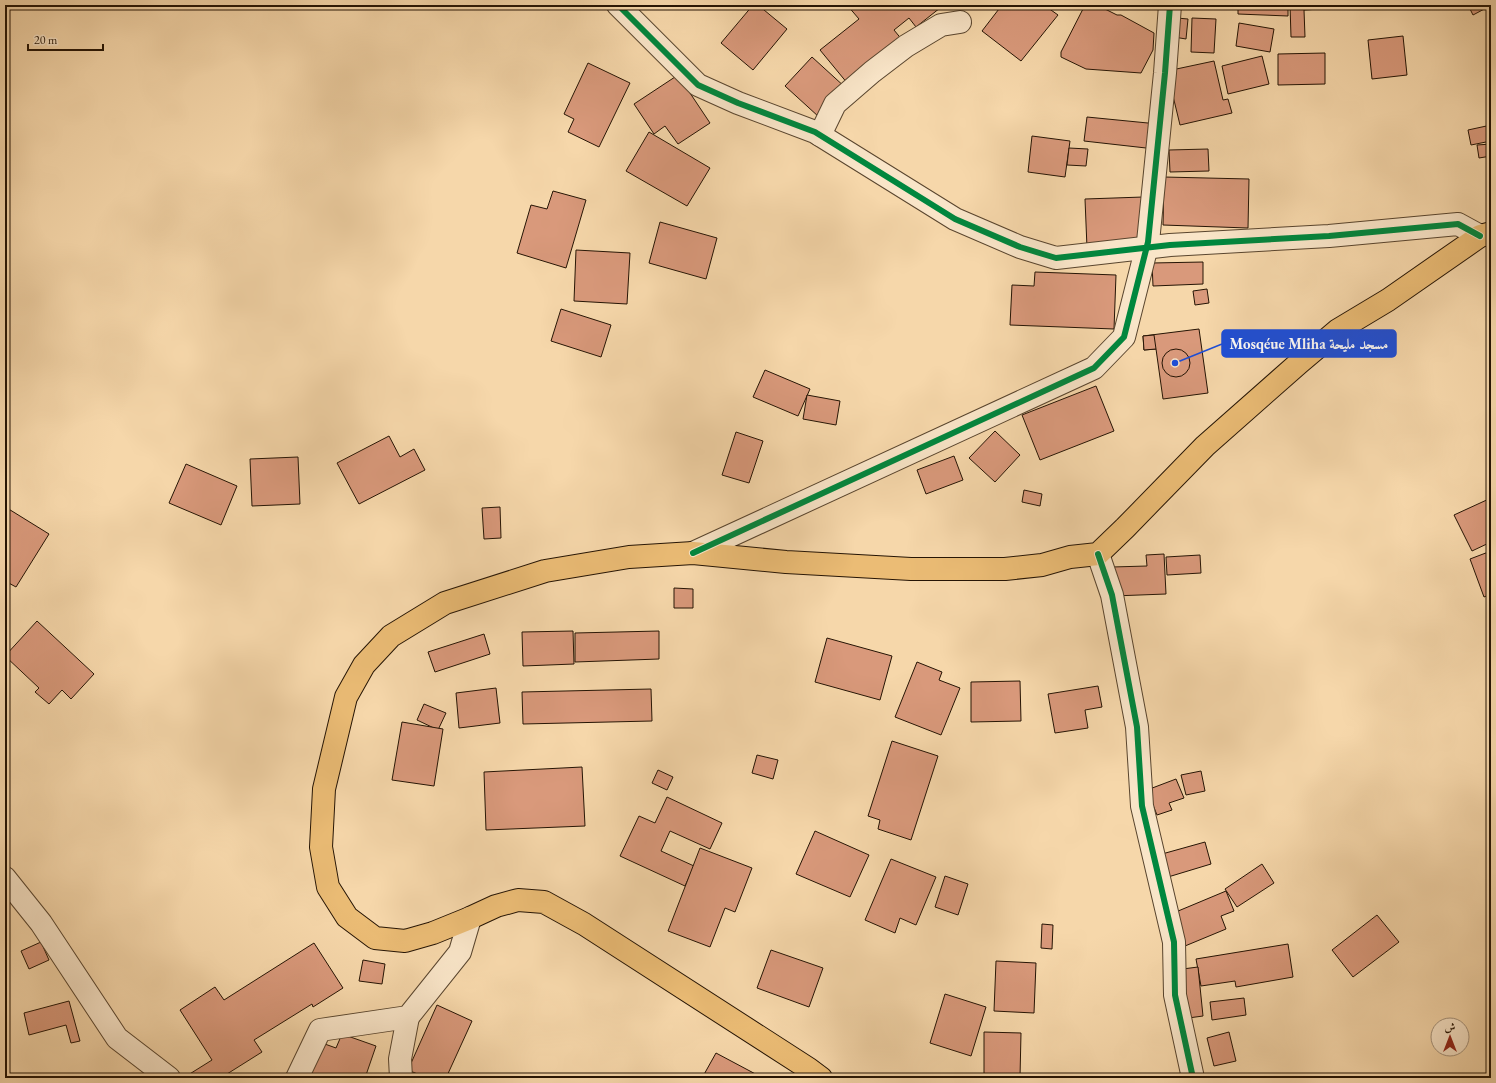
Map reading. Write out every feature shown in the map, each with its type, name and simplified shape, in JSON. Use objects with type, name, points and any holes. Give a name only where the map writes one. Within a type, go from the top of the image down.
[{"type":"main road","points":[[821,1078],[584,924],[544,902],[518,900],[496,906],[433,933],[405,940],[375,938],[347,917],[328,887],[321,847],[324,789],[346,697],[364,665],[392,636],[445,603],[546,571],[629,557],[693,553],[786,562],[911,569],[1005,569],[1042,564],[1070,557],[1098,554],[1205,446],[1338,330],[1388,300],[1486,234]]},
{"type":"street","points":[[618,5],[698,85],[738,103],[815,132],[955,220],[1020,247],[1056,258],[1170,245],[1330,236],[1458,224],[1486,234]]},
{"type":"street","points":[[693,553],[1094,368],[1124,337],[1146,248],[1165,74],[1170,5]]},
{"type":"street","points":[[820,135],[835,104],[872,72],[906,46],[941,25],[960,22]]},
{"type":"street","points":[[1098,554],[1112,595],[1137,727],[1142,806],[1174,942],[1175,995],[1193,1078]]},
{"type":"street","points":[[5,878],[40,923],[117,1038],[169,1078]]},
{"type":"street","points":[[401,1078],[400,1059],[408,1017],[460,952],[470,918]]},
{"type":"street","points":[[297,1078],[320,1030],[408,1017]]},
{"type":"building","points":[[753,5],[758,5],[787,29],[753,70],[721,43]]},
{"type":"building","points":[[847,5],[937,5],[940,8],[916,27],[909,18],[894,30],[903,41],[848,84],[820,50],[859,19]]},
{"type":"building","points":[[1002,5],[1044,5],[1058,15],[1021,61],[982,31]]},
{"type":"building","points":[[1085,5],[1097,5],[1117,15],[1121,15],[1154,33],[1153,50],[1141,73],[1086,69],[1061,57],[1061,52]]},
{"type":"building","points":[[1238,5],[1288,5],[1288,16],[1238,14]]},
{"type":"building","points":[[1290,5],[1337,5],[1337,8],[1304,10],[1305,37],[1291,37]]},
{"type":"building","points":[[1344,5],[1365,5],[1345,9]]},
{"type":"building","points":[[1468,5],[1490,5],[1490,6],[1473,15]]},
{"type":"building","points":[[1177,18],[1188,19],[1186,39],[1174,37]]},
{"type":"building","points":[[1192,18],[1216,19],[1214,53],[1191,52]]},
{"type":"building","points":[[1239,23],[1274,29],[1270,52],[1236,46]]},
{"type":"building","points":[[1403,36],[1407,75],[1372,79],[1368,40]]},
{"type":"building","points":[[1325,53],[1325,84],[1278,85],[1278,54]]},
{"type":"building","points":[[1262,56],[1269,84],[1228,94],[1222,66]]},
{"type":"building","points":[[812,57],[846,88],[819,117],[785,86]]},
{"type":"building","points":[[1214,61],[1223,100],[1228,99],[1232,113],[1180,125],[1167,71]]},
{"type":"building","points":[[588,63],[630,83],[599,147],[568,132],[574,119],[564,114]]},
{"type":"building","points":[[678,75],[710,123],[678,144],[665,126],[654,134],[634,104]]},
{"type":"building","points":[[1087,117],[1158,124],[1155,149],[1084,141]]},
{"type":"building","points":[[1491,125],[1491,141],[1471,145],[1468,130]]},
{"type":"building","points":[[649,132],[710,168],[687,206],[626,171]]},
{"type":"building","points":[[1032,136],[1070,141],[1065,177],[1028,172]]},
{"type":"building","points":[[1491,144],[1491,156],[1479,158],[1477,145]]},
{"type":"building","points":[[1069,148],[1088,149],[1086,166],[1067,165]]},
{"type":"building","points":[[1208,149],[1209,171],[1170,172],[1169,150]]},
{"type":"building","points":[[1164,177],[1249,179],[1248,228],[1163,225]]},
{"type":"building","points":[[553,191],[586,200],[566,268],[517,253],[531,205],[547,209]]},
{"type":"building","points":[[1143,197],[1145,246],[1087,248],[1085,199]]},
{"type":"building","points":[[660,222],[717,238],[706,279],[649,263]]},
{"type":"building","points":[[576,250],[630,253],[627,304],[574,301]]},
{"type":"building","points":[[1203,262],[1203,284],[1153,286],[1152,263]]},
{"type":"building","points":[[1035,272],[1116,275],[1114,329],[1010,325],[1012,285],[1034,286]]},
{"type":"building","points":[[1207,289],[1209,303],[1195,305],[1193,291]]},
{"type":"building","points":[[561,309],[611,325],[601,357],[551,341]]},
{"type":"building","points":[[1199,329],[1208,393],[1163,399],[1156,349],[1144,350],[1143,336]]},
{"type":"building","points":[[1154,335],[1156,349],[1144,350],[1143,336]]},
{"type":"building","points":[[1176,349],[1186,353],[1190,363],[1186,373],[1176,377],[1166,373],[1162,363],[1166,353]]},
{"type":"building","points":[[765,370],[810,389],[798,416],[753,397]]},
{"type":"building","points":[[1096,386],[1114,431],[1040,460],[1022,415]]},
{"type":"building","points":[[807,395],[840,401],[836,425],[803,419]]},
{"type":"building","points":[[995,431],[1020,455],[995,482],[969,458]]},
{"type":"building","points":[[736,432],[763,441],[749,483],[722,475]]},
{"type":"building","points":[[389,436],[400,457],[414,449],[425,470],[359,504],[337,463]]},
{"type":"building","points":[[954,456],[963,480],[926,494],[917,470]]},
{"type":"building","points":[[298,457],[300,504],[252,506],[250,459]]},
{"type":"building","points":[[186,464],[237,486],[221,525],[169,503]]},
{"type":"building","points":[[1024,490],[1042,494],[1040,506],[1022,502]]},
{"type":"building","points":[[1491,498],[1491,542],[1472,551],[1454,515]]},
{"type":"building","points":[[500,507],[501,538],[484,539],[482,508]]},
{"type":"building","points":[[7,508],[49,534],[16,587],[5,581],[5,510]]},
{"type":"building","points":[[1491,551],[1491,594],[1484,597],[1470,559]]},
{"type":"building","points":[[1164,554],[1166,594],[1113,596],[1112,567],[1147,566],[1146,555]]},
{"type":"building","points":[[1200,555],[1201,573],[1167,575],[1166,557]]},
{"type":"building","points":[[674,588],[693,589],[693,608],[674,608]]},
{"type":"building","points":[[37,621],[94,674],[71,699],[62,690],[49,704],[35,692],[39,688],[5,656]]},
{"type":"building","points":[[573,631],[574,664],[523,666],[522,632]]},
{"type":"building","points":[[659,631],[659,659],[575,662],[575,633]]},
{"type":"building","points":[[484,634],[490,654],[435,672],[428,652]]},
{"type":"building","points":[[827,638],[892,656],[880,700],[815,682]]},
{"type":"building","points":[[917,662],[942,672],[939,680],[960,688],[941,735],[895,717]]},
{"type":"building","points":[[1020,681],[1021,721],[971,722],[971,682]]},
{"type":"building","points":[[1098,686],[1102,707],[1085,710],[1088,728],[1055,733],[1048,694]]},
{"type":"building","points":[[496,688],[500,723],[459,728],[456,693]]},
{"type":"building","points":[[651,689],[652,721],[523,724],[522,692]]},
{"type":"building","points":[[424,704],[446,713],[438,730],[417,720]]},
{"type":"building","points":[[402,722],[443,729],[434,786],[392,780]]},
{"type":"building","points":[[892,741],[938,756],[911,840],[878,829],[880,820],[868,816]]},
{"type":"building","points":[[757,755],[778,760],[773,779],[752,773]]},
{"type":"building","points":[[582,767],[585,826],[486,830],[484,772]]},
{"type":"building","points":[[658,770],[673,777],[667,790],[652,783]]},
{"type":"building","points":[[1201,771],[1205,791],[1186,795],[1181,775]]},
{"type":"building","points":[[1176,779],[1184,798],[1169,803],[1172,810],[1157,815],[1147,790]]},
{"type":"building","points":[[667,797],[722,823],[710,849],[670,831],[661,851],[694,866],[685,886],[620,856],[639,816],[655,823]]},
{"type":"building","points":[[815,831],[869,855],[850,897],[796,874]]},
{"type":"building","points":[[1205,842],[1211,864],[1168,877],[1162,854]]},
{"type":"building","points":[[700,848],[752,868],[735,912],[725,908],[710,947],[668,931]]},
{"type":"building","points":[[891,859],[936,877],[916,925],[900,918],[895,933],[865,920]]},
{"type":"building","points":[[1262,864],[1274,883],[1237,907],[1225,889]]},
{"type":"building","points":[[945,876],[968,884],[958,915],[935,907]]},
{"type":"building","points":[[1226,891],[1234,911],[1221,916],[1226,929],[1185,946],[1171,914]]},
{"type":"building","points":[[1377,915],[1399,942],[1353,977],[1332,950]]},
{"type":"building","points":[[1042,924],[1053,925],[1052,949],[1041,948]]},
{"type":"building","points":[[41,942],[49,960],[29,969],[21,951]]},
{"type":"building","points":[[314,943],[343,988],[313,1007],[312,1004],[254,1040],[262,1052],[227,1074],[229,1078],[190,1078],[188,1075],[212,1060],[180,1010],[215,987],[224,1000]]},
{"type":"building","points":[[1288,944],[1293,977],[1236,987],[1235,981],[1201,986],[1196,959]]},
{"type":"building","points":[[771,950],[823,968],[809,1007],[757,988]]},
{"type":"building","points":[[363,960],[385,964],[382,984],[359,981]]},
{"type":"building","points":[[996,961],[1036,963],[1034,1013],[994,1011]]},
{"type":"building","points":[[1198,967],[1203,1016],[1181,1019],[1175,970]]},
{"type":"building","points":[[945,994],[986,1007],[971,1056],[930,1043]]},
{"type":"building","points":[[1244,998],[1246,1015],[1212,1020],[1210,1002]]},
{"type":"building","points":[[69,1001],[80,1041],[71,1043],[66,1025],[29,1035],[24,1013]]},
{"type":"building","points":[[437,1005],[472,1021],[446,1078],[427,1078],[408,1070]]},
{"type":"building","points":[[984,1032],[1021,1033],[1020,1077],[984,1076]]},
{"type":"building","points":[[1229,1032],[1236,1061],[1214,1066],[1207,1038]]},
{"type":"building","points":[[342,1034],[376,1046],[365,1078],[309,1078],[322,1043],[336,1048]]},
{"type":"building","points":[[716,1053],[763,1078],[702,1078]]},
{"type":"cycle path","points":[[618,5],[698,85],[738,103],[815,132],[955,219],[1020,247],[1056,258],[1170,245],[1329,236],[1458,224],[1480,236]]},
{"type":"cycle path","points":[[693,553],[1094,368],[1124,337],[1148,242],[1165,73],[1170,5]]},
{"type":"cycle path","points":[[1098,554],[1112,595],[1137,727],[1142,806],[1174,942],[1175,995],[1193,1078]]},
{"type":"place","name":"Mosqéue Mliha مسجد مليحة","points":[[1175,363]]}]
